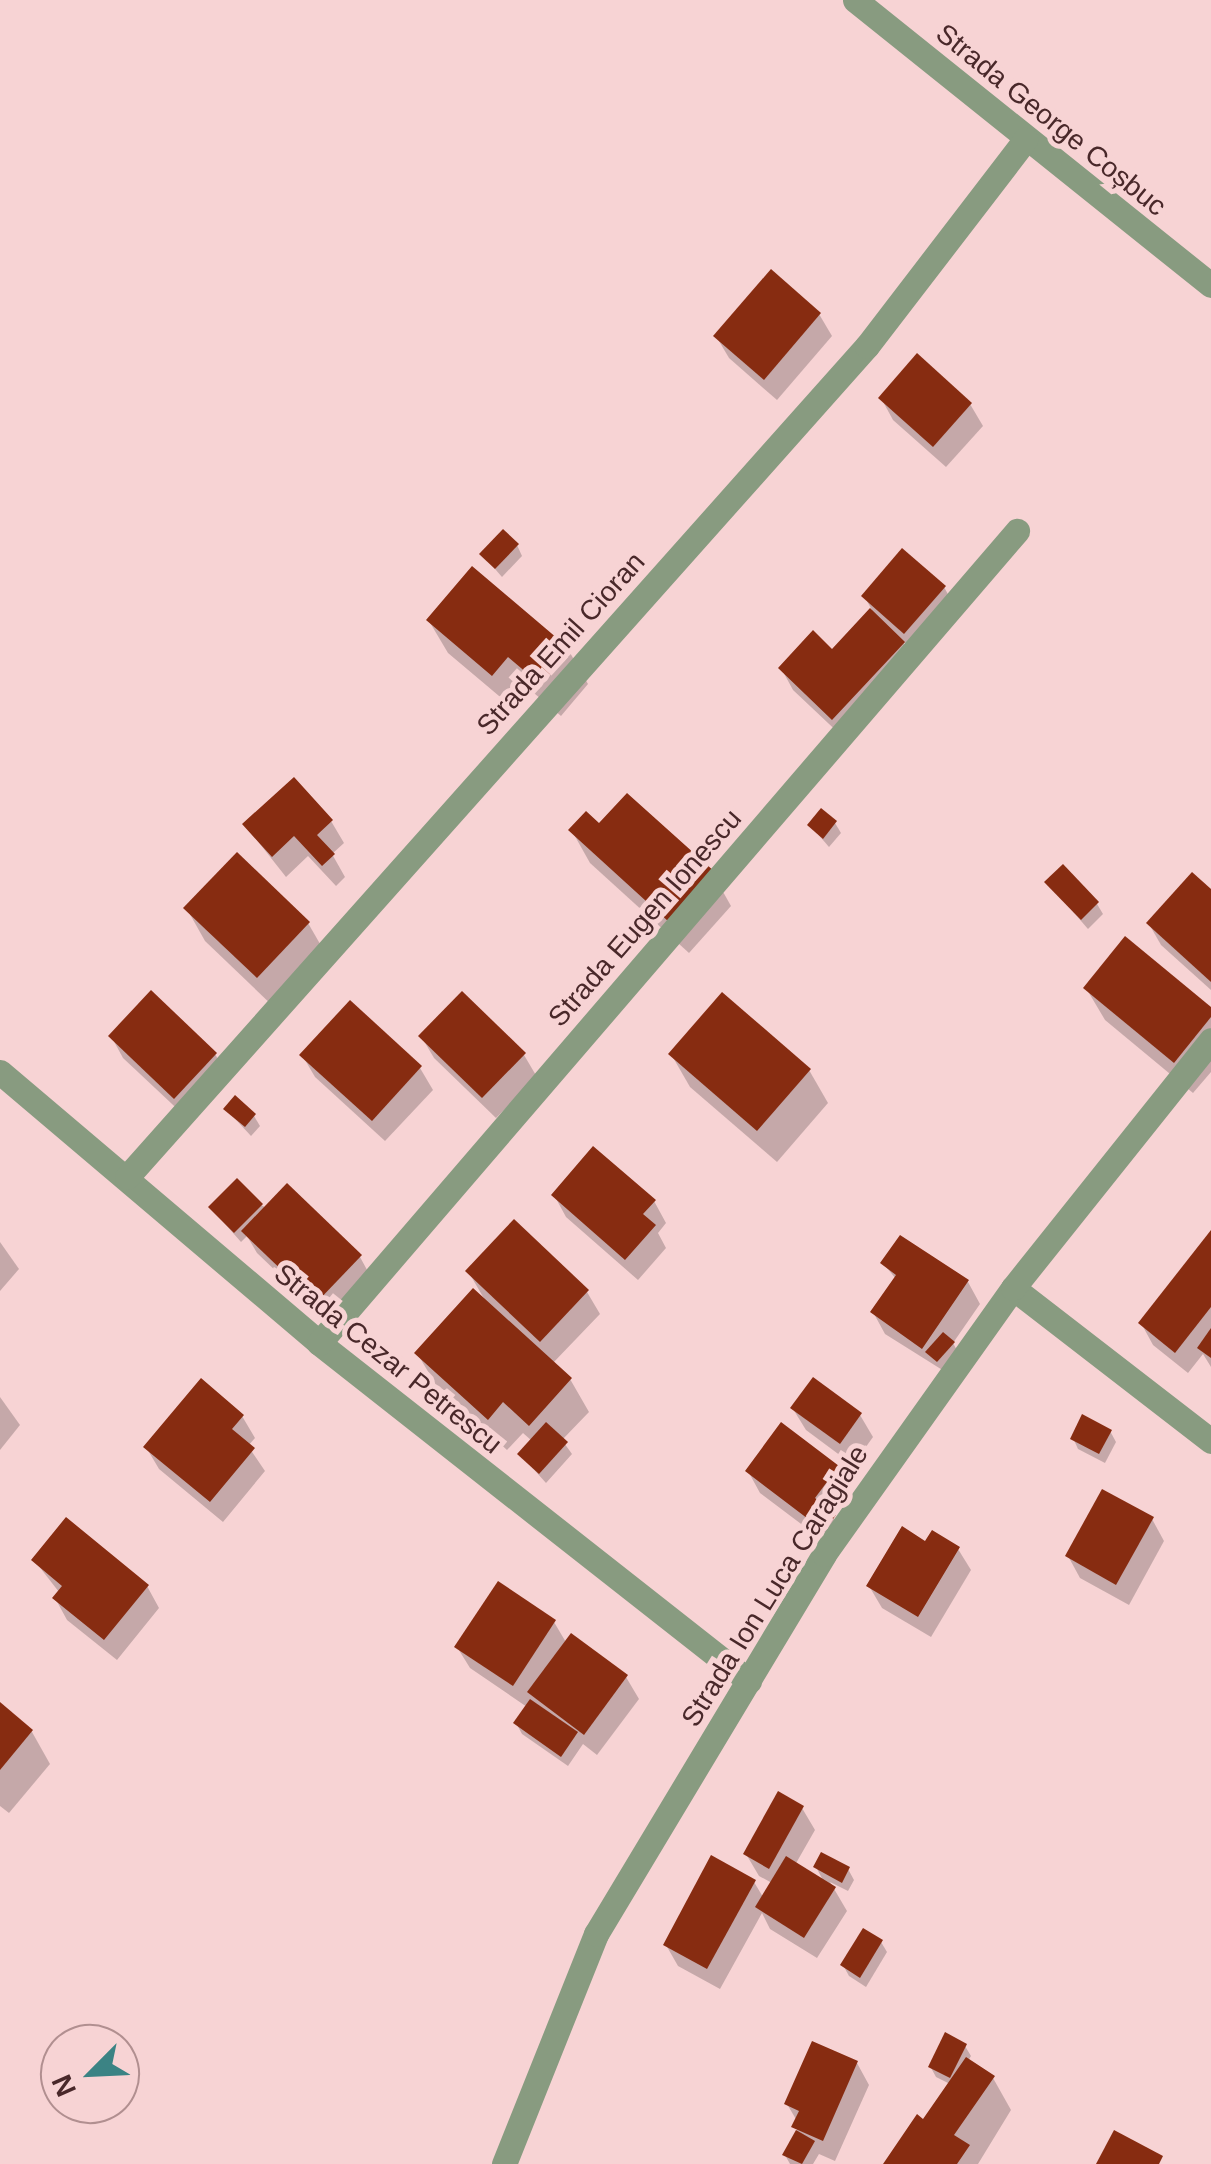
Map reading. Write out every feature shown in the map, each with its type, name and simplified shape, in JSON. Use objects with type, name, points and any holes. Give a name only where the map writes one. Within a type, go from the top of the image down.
[{"type":"street","name":"Strada George Coșbuc","points":[[855,0],[1025,140],[1211,285]]},
{"type":"street","name":"Strada Emil Cioran","points":[[127,1178],[867,346],[1025,140]]},
{"type":"street","name":"Strada Eugen Ionescu","points":[[320,1344],[1017,531]]},
{"type":"street","name":"Strada Ion Luca Caragiale","points":[[504,2164],[596,1934],[824,1554],[1013,1288],[1211,1040]]},
{"type":"street","name":"Strada Cezar Petrescu","points":[[0,1072],[320,1344],[749,1681]]},
{"type":"street","points":[[1013,1288],[1211,1440]]},
{"type":"building","points":[[771,269],[821,313],[764,380],[713,336]]},
{"type":"building","points":[[917,353],[972,403],[933,447],[878,398]]},
{"type":"building","points":[[503,529],[519,544],[495,569],[479,554]]},
{"type":"building","points":[[902,548],[946,586],[904,634],[861,596]]},
{"type":"building","points":[[472,566],[571,650],[541,685],[508,657],[492,676],[426,620]]},
{"type":"building","points":[[870,608],[905,642],[832,720],[778,668],[813,630],[832,649]]},
{"type":"building","points":[[294,777],[333,820],[317,835],[335,854],[322,866],[294,836],[272,857],[242,824]]},
{"type":"building","points":[[627,793],[715,872],[669,922],[568,830],[586,811],[599,823]]},
{"type":"building","points":[[821,808],[837,821],[823,839],[807,825]]},
{"type":"building","points":[[237,852],[310,922],[257,978],[183,908]]},
{"type":"building","points":[[1063,864],[1099,902],[1081,920],[1044,882]]},
{"type":"building","points":[[1192,872],[1211,889],[1211,982],[1146,923]]},
{"type":"building","points":[[1125,936],[1211,1007],[1211,1017],[1174,1063],[1083,988]]},
{"type":"building","points":[[151,990],[217,1053],[174,1099],[108,1036]]},
{"type":"building","points":[[462,991],[526,1053],[482,1098],[418,1036]]},
{"type":"building","points":[[722,992],[811,1069],[757,1131],[668,1054]]},
{"type":"building","points":[[350,1000],[422,1066],[372,1121],[299,1055]]},
{"type":"building","points":[[235,1095],[256,1114],[245,1127],[223,1109]]},
{"type":"building","points":[[593,1146],[656,1200],[643,1214],[656,1225],[625,1260],[551,1195]]},
{"type":"building","points":[[237,1178],[263,1204],[234,1233],[208,1207]]},
{"type":"building","points":[[287,1183],[362,1255],[316,1303],[241,1231]]},
{"type":"building","points":[[514,1219],[589,1290],[540,1342],[465,1271]]},
{"type":"building","points":[[1211,1230],[1211,1307],[1175,1353],[1138,1323]]},
{"type":"building","points":[[900,1235],[969,1280],[922,1349],[870,1312],[896,1275],[880,1263]]},
{"type":"building","points":[[473,1288],[572,1378],[529,1426],[503,1402],[488,1420],[414,1353]]},
{"type":"building","points":[[1211,1328],[1211,1358],[1197,1348]]},
{"type":"building","points":[[943,1332],[955,1342],[937,1362],[925,1352]]},
{"type":"building","points":[[813,1377],[862,1413],[840,1444],[790,1408]]},
{"type":"building","points":[[201,1378],[244,1415],[232,1429],[255,1448],[210,1502],[143,1447]]},
{"type":"building","points":[[1082,1414],[1112,1430],[1099,1454],[1070,1439]]},
{"type":"building","points":[[546,1422],[568,1442],[539,1474],[517,1454]]},
{"type":"building","points":[[781,1422],[839,1466],[815,1498],[836,1515],[824,1531],[745,1471]]},
{"type":"building","points":[[1102,1489],[1154,1517],[1116,1585],[1065,1556]]},
{"type":"building","points":[[66,1517],[149,1585],[104,1640],[52,1598],[62,1586],[31,1560]]},
{"type":"building","points":[[902,1526],[925,1541],[932,1530],[960,1547],[918,1617],[866,1586]]},
{"type":"building","points":[[498,1581],[556,1620],[513,1686],[454,1647]]},
{"type":"building","points":[[571,1633],[628,1675],[584,1735],[527,1692]]},
{"type":"building","points":[[530,1699],[578,1732],[561,1757],[513,1723]]},
{"type":"building","points":[[0,1702],[33,1730],[0,1770]]},
{"type":"building","points":[[778,1791],[804,1806],[769,1869],[743,1854]]},
{"type":"building","points":[[821,1852],[850,1867],[842,1883],[813,1867]]},
{"type":"building","points":[[711,1855],[756,1880],[707,1969],[663,1945]]},
{"type":"building","points":[[786,1856],[836,1887],[804,1938],[755,1907]]},
{"type":"building","points":[[863,1928],[883,1940],[860,1978],[840,1965]]},
{"type":"building","points":[[945,2032],[967,2044],[950,2078],[928,2067]]},
{"type":"building","points":[[812,2041],[858,2061],[823,2141],[791,2127],[799,2111],[784,2104]]},
{"type":"building","points":[[966,2057],[995,2076],[954,2135],[970,2145],[957,2164],[883,2164],[917,2114],[923,2119]]},
{"type":"building","points":[[796,2130],[815,2141],[802,2164],[782,2155]]},
{"type":"building","points":[[1114,2130],[1163,2156],[1159,2164],[1096,2164]]}]
